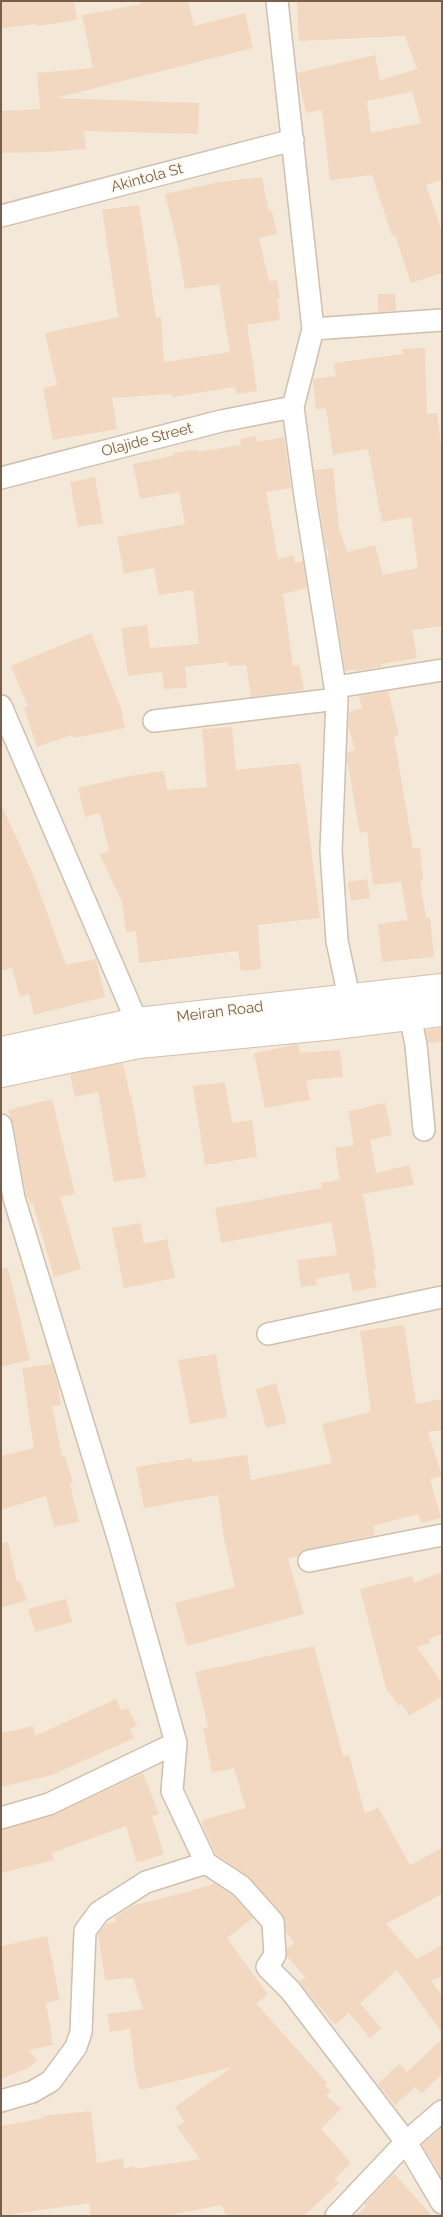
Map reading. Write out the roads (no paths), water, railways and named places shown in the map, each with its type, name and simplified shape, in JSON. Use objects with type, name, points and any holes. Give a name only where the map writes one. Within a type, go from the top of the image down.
[{"type":"main road","name":"Meiran Road","points":[[1,1051],[137,1022],[442,988]]},
{"type":"main road","name":"Meiran Road","points":[[1,1073],[139,1044],[335,1026],[442,1012]]},
{"type":"street","points":[[277,1],[313,329],[293,407],[305,496],[337,693],[331,850],[337,941],[349,997]]},
{"type":"street","name":"Akintola St","points":[[1,216],[293,140]]},
{"type":"street","points":[[313,329],[442,320]]},
{"type":"street","name":"Olajide Street","points":[[1,478],[221,421],[293,407]]},
{"type":"street","points":[[154,721],[337,693],[442,670]]},
{"type":"street","points":[[1,706],[137,1022]]},
{"type":"street","points":[[410,1015],[416,1045],[424,1130]]},
{"type":"street","points":[[1,1125],[14,1198],[119,1541],[176,1743],[172,1791],[206,1863],[241,1886],[273,1922],[275,1955],[267,1967],[290,1990],[406,2142],[442,2203]]},
{"type":"street","points":[[268,1334],[442,1297]]},
{"type":"street","points":[[309,1561],[442,1535]]},
{"type":"street","points":[[1,1818],[49,1804],[176,1743]]},
{"type":"street","points":[[1,2101],[32,2092],[51,2081],[76,2047],[81,2032],[85,1931],[99,1912],[146,1882],[206,1863]]},
{"type":"street","points":[[336,2216],[406,2142],[442,2111]]}]
